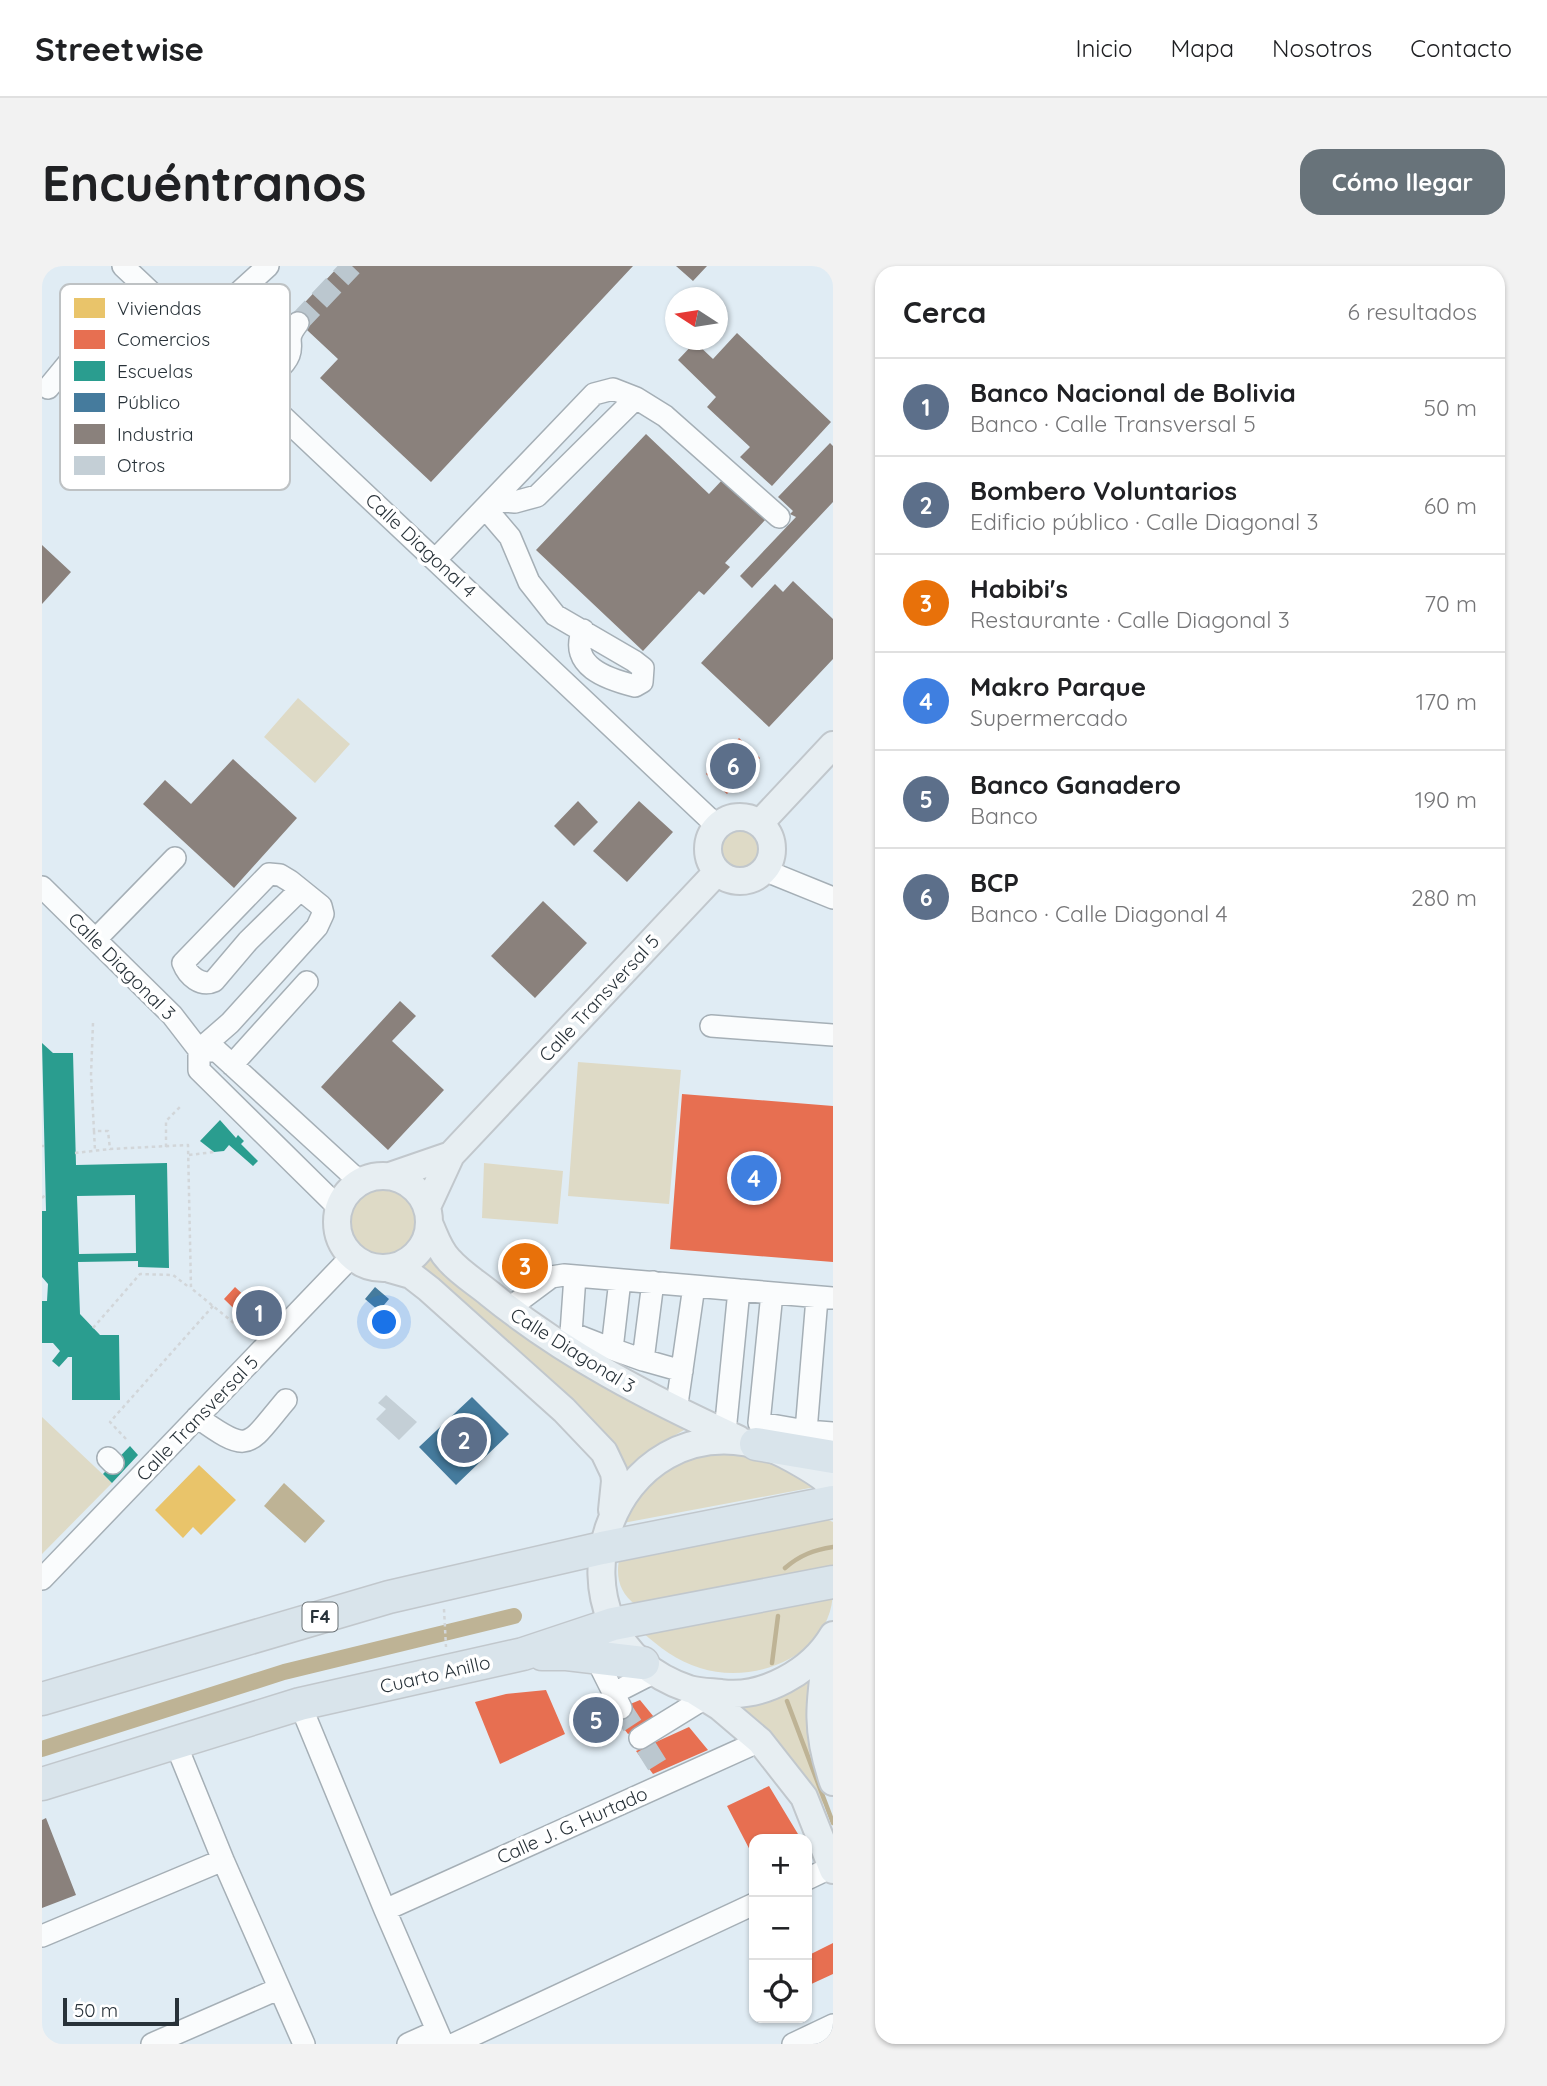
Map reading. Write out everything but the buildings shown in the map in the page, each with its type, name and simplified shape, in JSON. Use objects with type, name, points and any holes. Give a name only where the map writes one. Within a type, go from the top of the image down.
[{"type":"highway","points":[[742,1431],[832,1480]]},
{"type":"highway","name":"F4","points":[[42,1699],[606,1533],[832,1480]]},
{"type":"highway","name":"Cuarto Anillo","points":[[42,1784],[300,1704],[523,1654],[613,1624],[833,1582]]},
{"type":"highway","points":[[523,1654],[596,1658],[649,1667]]},
{"type":"main road","points":[[760,823],[833,746]]},
{"type":"main road","points":[[743,816],[760,823],[771,841],[772,851],[770,862],[764,870],[746,881],[736,881],[717,872],[708,854],[708,844],[717,826],[724,820],[743,816]]},
{"type":"main road","name":"Calle Transversal 5","points":[[428,1215],[451,1155],[717,872]]},
{"type":"main road","name":"Calle Transversal 5","points":[[390,1177],[451,1155]]},
{"type":"main road","points":[[375,1177],[390,1177],[413,1186],[428,1215],[426,1239],[418,1253],[405,1263],[390,1269],[373,1268],[346,1250],[338,1234],[339,1208],[347,1193],[360,1182],[375,1177]]},
{"type":"main road","name":"Calle Diagonal 3","points":[[428,1215],[438,1246],[450,1261],[513,1306],[532,1327],[676,1411],[742,1431]]},
{"type":"main road","name":"Calle Diagonal 3","points":[[390,1269],[411,1275],[429,1289],[564,1410],[604,1452],[614,1472],[615,1481],[601,1574],[604,1600],[613,1624],[626,1645],[649,1667]]},
{"type":"main road","points":[[606,1533],[621,1498],[651,1466],[670,1454],[742,1431]]},
{"type":"main road","points":[[698,1694],[729,1694],[767,1688],[801,1670],[831,1639]]},
{"type":"main road","points":[[831,1639],[819,1708],[823,1753],[833,1782]]},
{"type":"main road","points":[[649,1667],[666,1679],[720,1707],[760,1741],[804,1797],[832,1869]]},
{"type":"street","name":"Calle Diagonal 4","points":[[123,266],[142,284]]},
{"type":"street","points":[[248,284],[268,266]]},
{"type":"street","points":[[290,333],[298,323]]},
{"type":"street","points":[[48,388],[60,373]]},
{"type":"street","points":[[436,559],[594,394],[613,389],[636,398],[666,416],[779,517]]},
{"type":"street","points":[[490,504],[515,502],[537,496],[636,398]]},
{"type":"street","name":"Calle Diagonal 4","points":[[290,422],[717,826]]},
{"type":"street","points":[[490,504],[510,537],[529,582],[555,615],[583,630]]},
{"type":"street","points":[[97,938],[175,858]]},
{"type":"street","points":[[764,870],[833,898]]},
{"type":"street","points":[[199,1050],[230,1023],[317,927],[323,914],[321,906],[280,874],[269,874],[188,955],[183,963],[186,971],[200,982],[208,984],[214,981],[248,941],[300,890]]},
{"type":"street","name":"Calle Diagonal 3","points":[[42,887],[172,1014],[199,1050],[199,1070],[339,1208]]},
{"type":"street","points":[[232,1065],[307,982]]},
{"type":"street","points":[[711,1026],[833,1035]]},
{"type":"street","points":[[199,1050],[217,1051],[360,1182]]},
{"type":"street","points":[[242,1112],[261,1092]]},
{"type":"street","name":"Calle Transversal 5","points":[[42,1578],[119,1469],[197,1417],[352,1256]]},
{"type":"street","points":[[571,1334],[575,1276]]},
{"type":"street","points":[[682,1371],[571,1334],[513,1306],[551,1277],[575,1276],[825,1298],[806,1431]]},
{"type":"street","points":[[612,1349],[620,1280]]},
{"type":"street","points":[[643,1360],[653,1282]]},
{"type":"street","points":[[676,1411],[694,1286]]},
{"type":"street","points":[[740,1290],[742,1431]]},
{"type":"street","points":[[742,1431],[772,1293]]},
{"type":"street","points":[[197,1417],[234,1441],[245,1443],[256,1436],[286,1400]]},
{"type":"street","points":[[742,1431],[833,1433]]},
{"type":"street","points":[[596,1658],[618,1700],[649,1667]]},
{"type":"street","points":[[641,1738],[698,1694]]},
{"type":"street","points":[[300,1704],[440,2038],[408,2044]]},
{"type":"street","name":"Calle J. G. Hurtado","points":[[385,1910],[665,1776],[760,1741]]},
{"type":"street","points":[[175,1742],[278,1989],[304,2044]]},
{"type":"street","points":[[42,1936],[223,1860]]},
{"type":"street","points":[[812,1877],[832,1869]]},
{"type":"street","points":[[454,2044],[749,1906]]},
{"type":"street","points":[[152,2044],[278,1989]]},
{"type":"street","points":[[793,2044],[833,2025]]},
{"type":"path","points":[[93,1023],[91,1074],[95,1152]]},
{"type":"path","points":[[166,1147],[166,1121],[181,1106]]},
{"type":"path","points":[[94,1132],[108,1130],[110,1149]]},
{"type":"path","points":[[75,1153],[188,1145],[191,1288]]},
{"type":"path","points":[[189,1155],[215,1152]]},
{"type":"path","points":[[93,1328],[140,1274],[173,1275],[235,1324]]},
{"type":"path","points":[[126,1438],[110,1422],[213,1306]]},
{"type":"path","points":[[443,1604],[447,1658]]},
{"type":"shaded area","points":[[298,698],[350,744],[315,783],[264,737]]},
{"type":"shaded area","points":[[739,827],[756,833],[762,850],[756,867],[739,873],[722,867],[716,850],[722,833]]},
{"type":"shaded area","points":[[578,1062],[681,1070],[669,1204],[568,1196]]},
{"type":"shaded area","points":[[484,1163],[563,1171],[558,1224],[482,1218]]},
{"type":"shaded area","points":[[390,1188],[411,1203],[417,1215],[415,1235],[407,1246],[390,1256],[376,1256],[359,1246],[351,1235],[349,1215],[359,1198],[370,1190]]},
{"type":"shaded area","points":[[431,1256],[693,1425],[661,1443],[624,1472],[417,1268]]},
{"type":"shaded area","points":[[42,1417],[112,1483],[42,1554]]},
{"type":"shaded area","points":[[701,1452],[764,1453],[815,1487],[623,1523],[656,1480]]},
{"type":"shaded area","points":[[284,1483],[325,1521],[305,1543],[264,1506]]},
{"type":"shaded area","points":[[814,1514],[833,1522],[833,1572],[636,1605],[622,1589],[618,1570],[620,1556]]},
{"type":"shaded area","points":[[833,1590],[830,1613],[820,1632],[805,1648],[787,1660],[744,1673],[700,1668],[684,1662],[641,1631]]},
{"type":"shaded area","points":[[816,1672],[816,1768],[822,1789],[823,1808],[769,1736],[734,1699]]},
{"type":"waterway","points":[[785,1568],[808,1554],[833,1547]]},
{"type":"waterway","points":[[42,1749],[284,1672],[514,1616]]},
{"type":"waterway","points":[[772,1663],[778,1616]]},
{"type":"waterway","points":[[787,1701],[833,1823]]},
{"type":"tunnel","points":[[298,323],[352,266]]},
{"type":"tunnel","points":[[621,1708],[636,1731]]},
{"type":"tunnel","points":[[646,1747],[661,1771]]},
{"type":"place","name":"BCP","points":[[733,766]]},
{"type":"place","name":"Makro Parque","points":[[754,1178]]},
{"type":"place","name":"Habibi's","points":[[525,1266]]},
{"type":"place","name":"Banco Nacional de Bolivia","points":[[259,1313]]},
{"type":"place","name":"Bombero Voluntarios","points":[[464,1440]]},
{"type":"place","name":"Banco Ganadero","points":[[596,1720]]}]
